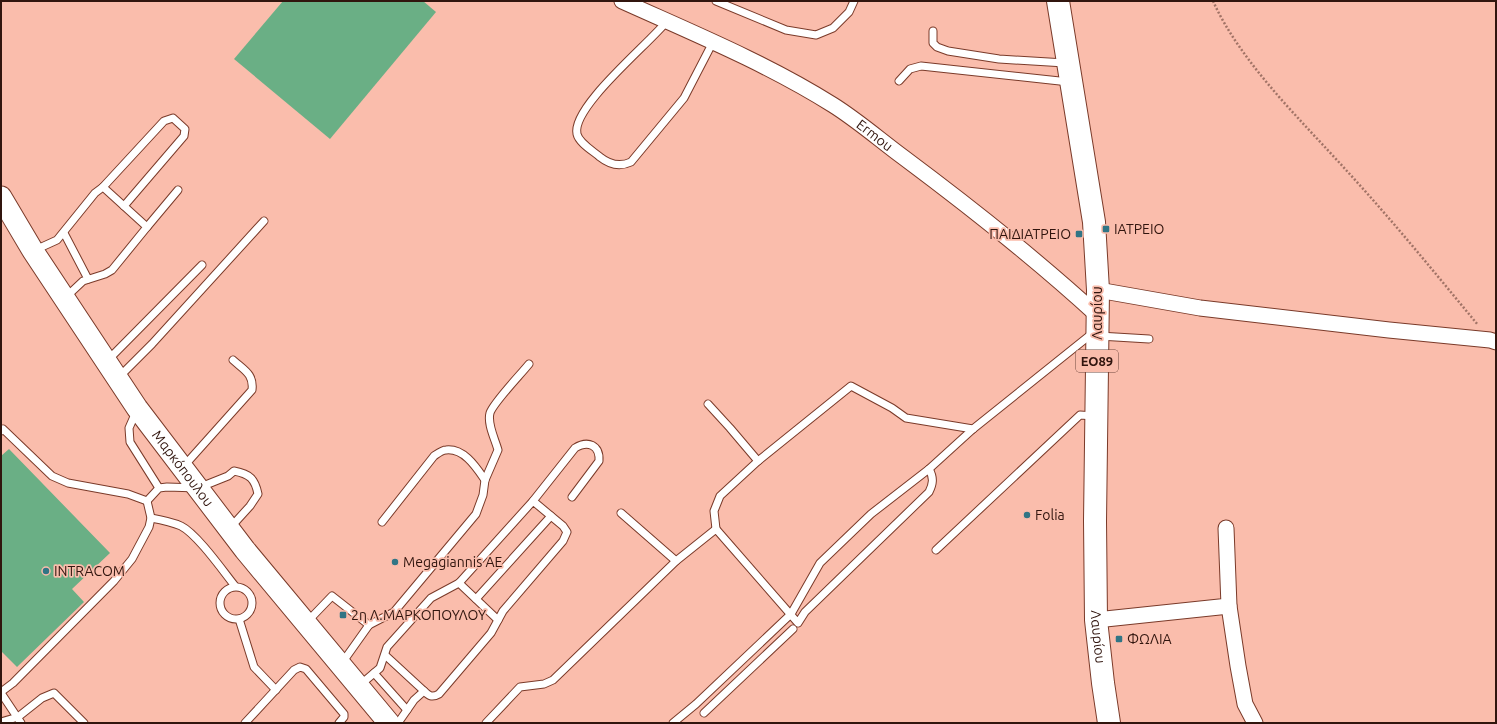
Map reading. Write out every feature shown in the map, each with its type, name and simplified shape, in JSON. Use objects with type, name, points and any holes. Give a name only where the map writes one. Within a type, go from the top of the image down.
[{"type":"main road","name":"Λαυρίου","points":[[1058,1],[1094,222],[1098,290],[1095,521],[1096,620],[1109,723]]},
{"type":"main road","name":"Μαρκόπουλου","points":[[1,197],[33,251],[137,408],[229,529],[389,723]]},
{"type":"main road","points":[[1103,683],[1122,694]]},
{"type":"street","name":"Ermou","points":[[622,1],[713,42],[797,84],[834,106],[990,223],[1035,259],[1097,326]]},
{"type":"street","points":[[1098,290],[1200,308],[1493,341]]},
{"type":"street","points":[[1226,528],[1230,606],[1238,666],[1245,704],[1255,723]]},
{"type":"street","points":[[1096,620],[1230,606]]},
{"type":"lane","points":[[716,1],[786,30],[816,35],[833,28],[849,12],[854,1]]},
{"type":"lane","points":[[667,21],[605,84],[581,116],[578,123],[576,133],[579,139],[607,163],[624,165],[631,162],[684,98],[713,42]]},
{"type":"lane","points":[[933,31],[933,43],[937,47],[948,51],[1069,72]]},
{"type":"lane","points":[[899,81],[910,69],[921,66],[1069,72]]},
{"type":"lane","points":[[33,251],[57,240],[95,193],[103,187],[164,121],[173,118],[185,129],[184,136],[124,206]]},
{"type":"lane","points":[[103,187],[147,227]]},
{"type":"lane","points":[[65,299],[83,281],[106,274],[112,270],[178,190]]},
{"type":"lane","points":[[112,370],[152,344],[264,220]]},
{"type":"lane","points":[[64,233],[88,279]]},
{"type":"lane","points":[[112,370],[202,265]]},
{"type":"lane","points":[[673,723],[696,704],[791,614],[820,562],[871,514],[929,469],[973,429],[1097,326],[1149,339]]},
{"type":"lane","points":[[183,468],[252,390],[253,381],[249,375],[232,360]]},
{"type":"lane","points":[[341,665],[369,625],[394,612],[476,514],[483,495],[485,480],[498,450],[490,424],[490,413],[495,404],[529,364]]},
{"type":"lane","points":[[929,469],[933,479],[929,492],[805,612],[798,623],[716,529],[714,510],[720,496],[758,461],[851,386],[892,408],[906,418],[973,429]]},
{"type":"lane","points":[[708,404],[758,461]]},
{"type":"lane","points":[[137,408],[129,428],[130,442],[159,488]]},
{"type":"lane","points":[[936,550],[1080,415],[1096,416]]},
{"type":"lane","points":[[1,431],[3,429],[52,476],[68,483],[128,494],[147,501]]},
{"type":"lane","points":[[358,686],[380,668],[387,647],[431,598],[458,583],[533,501],[575,448],[586,443],[594,446],[599,455],[599,462],[572,497]]},
{"type":"lane","points":[[382,522],[434,456],[444,450],[456,451],[473,461],[485,480]]},
{"type":"lane","points":[[147,501],[159,488],[198,488],[228,476],[234,472],[245,473],[256,483],[258,494],[250,506],[229,529]]},
{"type":"lane","points":[[19,720],[1,692],[13,683],[114,582],[132,559],[150,527],[151,518],[147,501]]},
{"type":"lane","points":[[385,655],[429,696],[439,694],[491,633],[503,611],[563,541],[567,532],[564,526],[533,501]]},
{"type":"lane","points":[[621,513],[676,561]]},
{"type":"lane","points":[[476,599],[551,516]]},
{"type":"lane","points":[[151,518],[170,522],[187,530],[213,558],[235,586],[245,589],[252,598],[252,609],[240,619],[234,619],[225,614],[220,605],[220,600],[225,590],[235,586]]},
{"type":"lane","points":[[486,723],[520,686],[544,684],[553,680],[676,561],[716,529]]},
{"type":"lane","points":[[458,583],[498,620]]},
{"type":"lane","points":[[306,623],[332,596],[369,625]]},
{"type":"lane","points":[[240,619],[254,667],[276,690]]},
{"type":"lane","points":[[704,713],[793,630]]},
{"type":"lane","points":[[245,723],[294,670],[300,667],[306,669],[344,714],[344,717],[339,723]]},
{"type":"lane","points":[[731,671],[741,680]]},
{"type":"lane","points":[[374,673],[407,710]]},
{"type":"lane","points":[[398,723],[414,700],[424,691]]},
{"type":"lane","points":[[1,722],[19,720],[42,698],[54,692],[84,723]]},
{"type":"path","points":[[1214,1],[1220,16],[1240,48],[1276,92],[1376,204],[1493,341]]},
{"type":"building","points":[[283,1],[423,1],[436,12],[330,139],[234,59]]},
{"type":"building","name":"INTRACOM","points":[[9,449],[110,553],[72,589],[84,602],[17,667],[1,651],[1,456]]},
{"type":"place","name":"ΙΑΤΡΕΙΟ","points":[[1106,229]]},
{"type":"place","name":"ΠΑΙΔΙΑΤΡΕΙΟ","points":[[1079,234]]},
{"type":"place","name":"Folia","points":[[1027,515]]},
{"type":"place","name":"Megagiannis AE","points":[[395,562]]},
{"type":"place","name":"INTRACOM","points":[[46,571]]},
{"type":"place","name":"2η Λ.ΜΑΡΚΟΠΟΥΛΟΥ","points":[[343,615]]},
{"type":"place","name":"ΦΩΛΙΑ","points":[[1119,639]]}]
